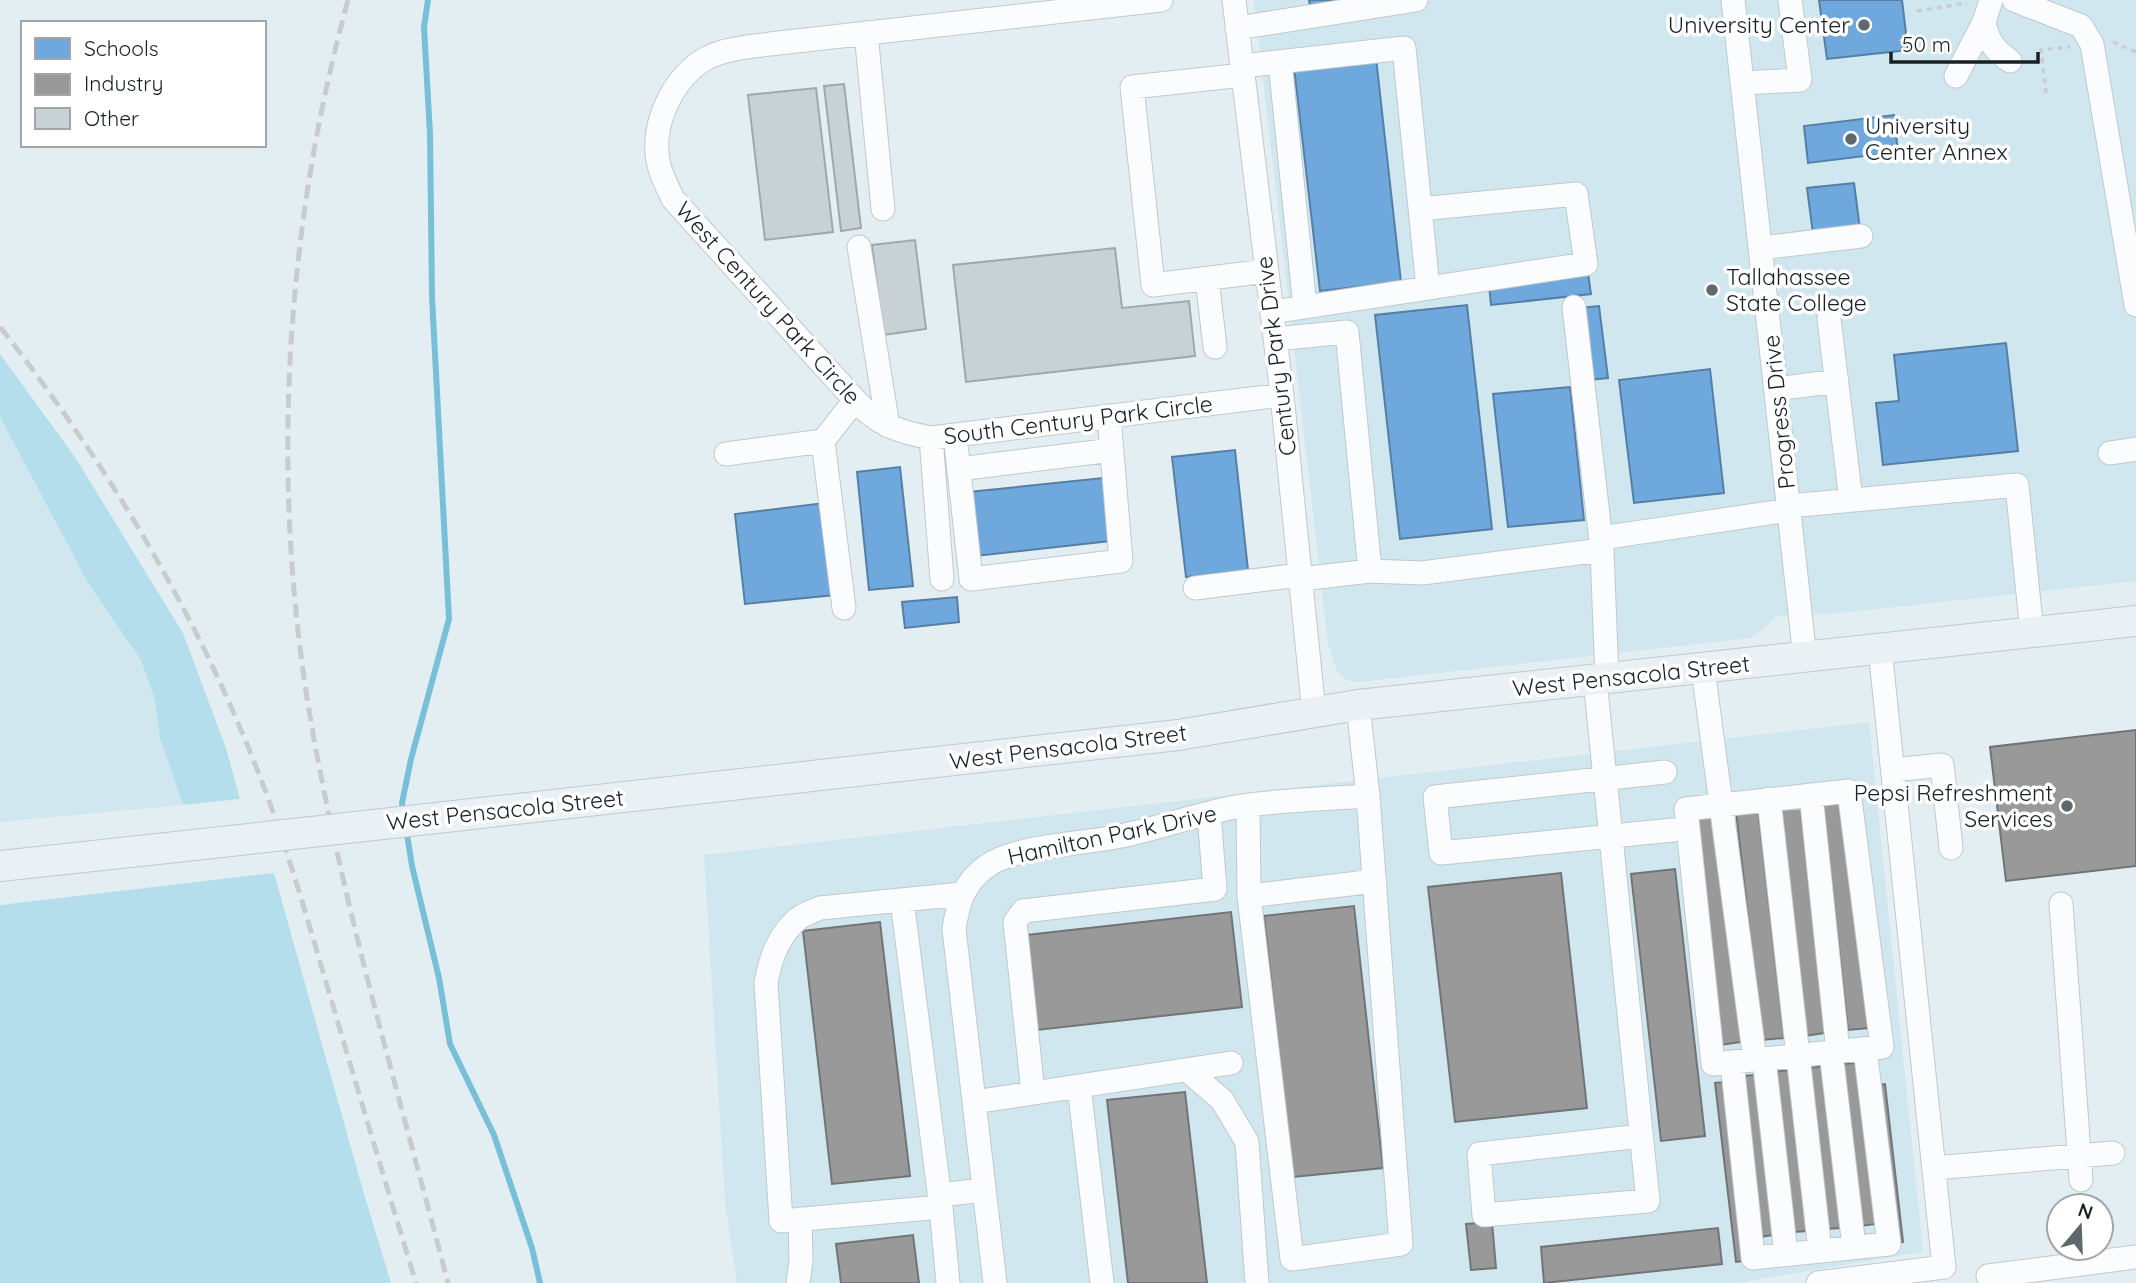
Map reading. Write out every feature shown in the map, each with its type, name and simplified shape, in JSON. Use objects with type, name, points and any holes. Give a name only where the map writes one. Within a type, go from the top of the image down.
[{"type":"main road","name":"West Pensacola Street","points":[[0,866],[1178,735],[1358,705],[2136,621]]},
{"type":"street","points":[[883,209],[866,33],[1161,0]]},
{"type":"street","name":"Century Park Drive","points":[[1234,0],[1282,395],[1314,713]]},
{"type":"street","points":[[1237,28],[1416,0]]},
{"type":"street","name":"Progress Drive","points":[[1733,0],[1805,658]]},
{"type":"street","points":[[1742,83],[1800,80],[1790,0]]},
{"type":"street","points":[[2014,0],[2081,26],[2092,44],[2136,305]]},
{"type":"street","points":[[1981,8],[1987,37],[1995,50],[2010,61]]},
{"type":"street","points":[[1956,76],[1981,8]]},
{"type":"street","name":"West Century Park Circle","points":[[866,33],[736,48],[709,57],[692,69],[678,84],[666,106],[657,140],[659,167],[673,199],[855,400],[883,423]]},
{"type":"street","points":[[1267,271],[1153,285],[1132,87],[1280,62],[1404,48],[1428,288]]},
{"type":"street","points":[[1280,62],[1305,307]]},
{"type":"street","points":[[1272,312],[1586,264],[1576,194],[1420,209]]},
{"type":"street","points":[[1761,248],[1861,236]]},
{"type":"street","points":[[859,247],[883,423]]},
{"type":"street","points":[[1207,279],[1215,348]]},
{"type":"street","points":[[1574,307],[1601,544],[1601,679],[1605,779],[1648,1201],[1485,1215],[1479,1154],[1641,1136]]},
{"type":"street","points":[[1829,319],[1851,500]]},
{"type":"street","points":[[1275,339],[1347,332],[1370,571]]},
{"type":"street","points":[[1776,389],[1837,381]]},
{"type":"street","name":"South Century Park Circle","points":[[883,423],[900,432],[932,438],[1282,395]]},
{"type":"street","points":[[726,454],[823,441],[855,400]]},
{"type":"street","points":[[955,435],[971,579],[1121,561],[1109,416]]},
{"type":"street","points":[[932,438],[942,579]]},
{"type":"street","points":[[823,441],[844,608]]},
{"type":"street","points":[[2110,453],[2136,449]]},
{"type":"street","points":[[959,469],[1112,450]]},
{"type":"street","points":[[1195,588],[1370,571],[1422,573],[1601,544],[1790,508],[2017,485],[2032,632]]},
{"type":"street","points":[[1818,1283],[1944,1267],[1880,649]]},
{"type":"street","points":[[1703,669],[1786,1254]]},
{"type":"street","points":[[1248,806],[1248,896],[1292,1259],[1401,1244],[1368,796],[1358,705]]},
{"type":"street","points":[[1893,770],[1942,765],[1951,848]]},
{"type":"street","points":[[1665,772],[1435,797],[1441,853],[1673,830]]},
{"type":"street","points":[[1849,791],[1882,1047],[1713,1064],[1686,809],[1769,799],[1849,791]]},
{"type":"street","points":[[1811,795],[1854,1247]]},
{"type":"street","name":"Hamilton Park Drive","points":[[995,1283],[954,929],[958,903],[977,873],[990,863],[1009,855],[1117,837],[1248,806],[1368,796]]},
{"type":"street","points":[[1769,799],[1820,1251]]},
{"type":"street","points":[[1033,1093],[1016,922],[1023,911],[1215,889],[1209,814]]},
{"type":"street","points":[[1248,896],[1374,881]]},
{"type":"street","points":[[798,1283],[802,1261],[791,1220],[766,983],[770,961],[778,943],[799,918],[820,908],[962,894]]},
{"type":"street","points":[[902,900],[948,1283]]},
{"type":"street","points":[[2061,904],[2081,1180]]},
{"type":"street","points":[[1732,1062],[1753,1258],[1889,1244],[1865,1049]]},
{"type":"street","points":[[974,1102],[1231,1063]]},
{"type":"street","points":[[1187,1070],[1222,1100],[1247,1142],[1257,1283]]},
{"type":"street","points":[[1079,1086],[1102,1283]]},
{"type":"street","points":[[1934,1168],[2113,1153]]},
{"type":"street","points":[[791,1220],[940,1201],[984,1190]]},
{"type":"street","points":[[1988,1276],[2136,1257]]},
{"type":"path","points":[[1917,11],[1981,8]]},
{"type":"path","points":[[2041,50],[2046,93]]},
{"type":"shaded area","name":"Tallahassee State College","points":[[1254,0],[2136,0],[2136,581],[1840,613],[1776,616],[1767,627],[1751,638],[1358,682],[1347,680],[1337,672],[1328,644]]},
{"type":"shaded area","points":[[0,354],[75,457],[183,633],[226,748],[240,799],[183,805],[160,738],[155,700],[141,660],[88,583],[0,417]]},
{"type":"shaded area","points":[[0,417],[88,583],[141,660],[155,700],[160,738],[183,805],[0,822]]},
{"type":"shaded area","points":[[1869,722],[1923,1252],[1735,1283],[737,1283],[725,1202],[704,855]]},
{"type":"shaded area","points":[[274,873],[391,1283],[0,1283],[0,905]]},
{"type":"building: Schools","points":[[1309,0],[1363,0],[1310,6]]},
{"type":"building: Schools","name":"University Center","points":[[1819,0],[1902,0],[1908,50],[1827,59]]},
{"type":"building: Schools","points":[[1376,58],[1401,282],[1320,291],[1294,67]]},
{"type":"building: Schools","name":"University Center Annex","points":[[1894,115],[1898,152],[1808,163],[1804,126]]},
{"type":"building: Schools","points":[[1854,183],[1860,229],[1813,234],[1807,188]]},
{"type":"building: Schools","points":[[1588,273],[1591,294],[1491,305],[1489,284]]},
{"type":"building: Schools","points":[[1467,305],[1492,529],[1400,539],[1375,315]]},
{"type":"building: Schools","points":[[1599,306],[1608,378],[1589,380],[1580,308]]},
{"type":"building: Schools","points":[[2006,343],[2018,451],[1883,465],[1876,403],[1899,401],[1894,355]]},
{"type":"building: Schools","points":[[1710,369],[1724,493],[1634,503],[1619,380]]},
{"type":"building: Schools","points":[[1570,387],[1584,520],[1508,527],[1493,394]]},
{"type":"building: Schools","points":[[1235,450],[1248,570],[1186,577],[1172,457]]},
{"type":"building: Schools","points":[[900,467],[913,586],[869,590],[857,472]]},
{"type":"building: Schools","points":[[1103,478],[1110,541],[976,556],[969,492]]},
{"type":"building: Schools","points":[[824,503],[835,595],[745,604],[735,514]]},
{"type":"building: Schools","points":[[957,597],[959,622],[905,628],[902,602]]},
{"type":"building: Industry","name":"Pepsi Refreshment Services","points":[[2136,730],[2136,866],[2006,881],[1990,747]]},
{"type":"building: Industry","points":[[1843,799],[1869,1028],[1848,1030],[1823,801]]},
{"type":"building: Industry","points":[[1800,804],[1825,1033],[1804,1036],[1779,806]]},
{"type":"building: Industry","points":[[1758,808],[1784,1038],[1762,1040],[1736,811]]},
{"type":"building: Industry","points":[[1715,813],[1741,1042],[1720,1045],[1694,816]]},
{"type":"building: Industry","points":[[1675,869],[1705,1136],[1661,1141],[1631,874]]},
{"type":"building: Industry","points":[[1561,873],[1587,1108],[1455,1122],[1428,887]]},
{"type":"building: Industry","points":[[1354,906],[1383,1168],[1293,1177],[1264,916]]},
{"type":"building: Industry","points":[[1231,912],[1242,1007],[1037,1030],[1027,935]]},
{"type":"building: Industry","points":[[880,922],[910,1176],[832,1184],[803,931]]},
{"type":"building: Industry","points":[[1857,1063],[1876,1224],[1860,1226],[1841,1064]]},
{"type":"building: Industry","points":[[1824,1066],[1841,1228],[1826,1229],[1808,1068]]},
{"type":"building: Industry","points":[[1789,1070],[1808,1231],[1793,1232],[1774,1072]]},
{"type":"building: Industry","points":[[1756,1075],[1774,1235],[1759,1237],[1740,1076]]},
{"type":"building: Industry","points":[[1724,1082],[1744,1261],[1736,1262],[1715,1083]]},
{"type":"building: Industry","points":[[1885,1084],[1903,1242],[1895,1243],[1877,1085]]},
{"type":"building: Industry","points":[[1185,1092],[1207,1283],[1128,1283],[1107,1100]]},
{"type":"building: Industry","points":[[1492,1222],[1496,1268],[1471,1270],[1466,1224]]},
{"type":"building: Industry","points":[[1718,1228],[1722,1264],[1544,1283],[1541,1247]]},
{"type":"building: Industry","points":[[913,1235],[919,1283],[841,1283],[836,1244]]},
{"type":"building: Other","points":[[844,84],[861,228],[841,231],[824,86]]},
{"type":"building: Other","points":[[816,88],[833,232],[765,240],[748,95]]},
{"type":"building: Other","points":[[915,240],[926,329],[883,335],[872,245]]},
{"type":"building: Other","points":[[1115,248],[1122,308],[1189,301],[1195,356],[966,382],[953,265]]},
{"type":"waterway","points":[[404,814],[402,803],[411,759],[449,619],[432,297],[430,134],[424,27],[428,0]]},
{"type":"waterway","points":[[406,828],[412,866],[439,978],[450,1044],[494,1135],[532,1248],[540,1283]]},
{"type":"railway","points":[[348,0],[326,88],[309,178],[297,268],[290,359],[290,542],[298,632],[324,793],[356,934],[448,1283]]},
{"type":"railway","points":[[0,327],[80,437],[152,552],[215,672],[243,735],[293,873],[416,1283]]},
{"type":"place","name":"University Center","points":[[1864,25]]},
{"type":"place","name":"University Center Annex","points":[[1851,139]]},
{"type":"place","name":"Tallahassee State College","points":[[1712,290]]},
{"type":"place","name":"Pepsi Refreshment Services","points":[[2067,806]]}]
